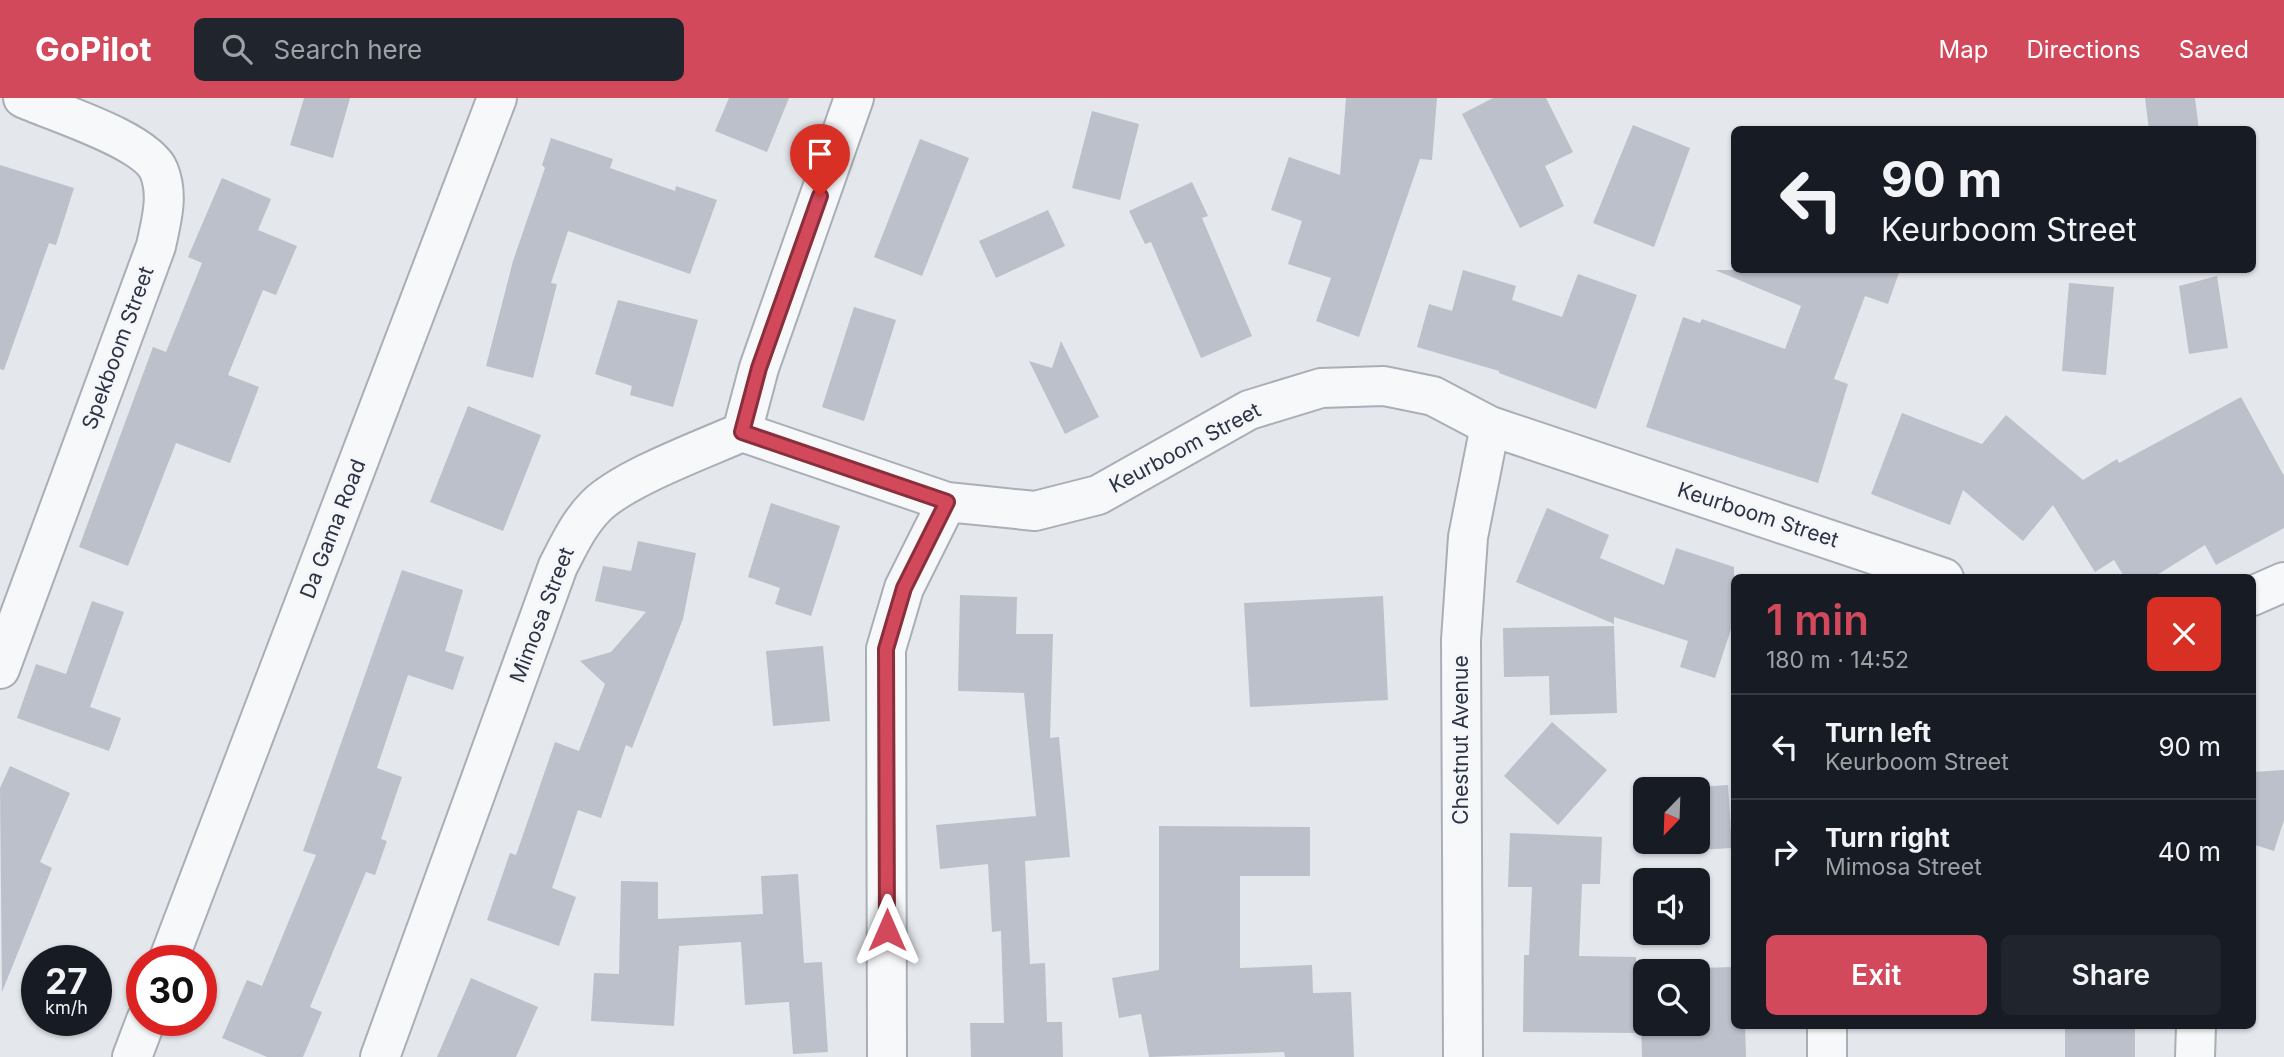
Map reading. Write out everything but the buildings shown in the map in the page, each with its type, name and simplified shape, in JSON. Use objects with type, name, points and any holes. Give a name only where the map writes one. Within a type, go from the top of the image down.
[{"type":"street","name":"Spekboom Street","points":[[0,669],[156,246],[164,208],[159,171],[149,158],[110,133],[23,98]]},
{"type":"street","name":"Da Gama Road","points":[[174,945],[497,98]]},
{"type":"street","points":[[742,432],[759,368],[855,98]]},
{"type":"street","name":"Keurboom Street","points":[[742,432],[947,502],[1035,511],[1098,495],[1249,410],[1321,388],[1384,386],[1433,396],[1490,426],[1932,574]]},
{"type":"street","name":"Chestnut Avenue","points":[[1462,1057],[1461,640],[1468,537],[1490,426]]},
{"type":"street","name":"Mimosa Street","points":[[380,1057],[558,566],[573,537],[599,504],[644,476],[742,432]]},
{"type":"street","points":[[887,1057],[886,649],[904,588],[947,502]]},
{"type":"street","points":[[2256,594],[2284,582]]},
{"type":"street","points":[[1827,1029],[1827,1057]]},
{"type":"street","points":[[2196,1029],[2196,1057]]},
{"type":"street","points":[[132,1057],[140,1036]]},
{"type":"route","points":[[820,196],[759,368],[742,432],[947,502],[904,588],[886,649],[887,930]]}]
